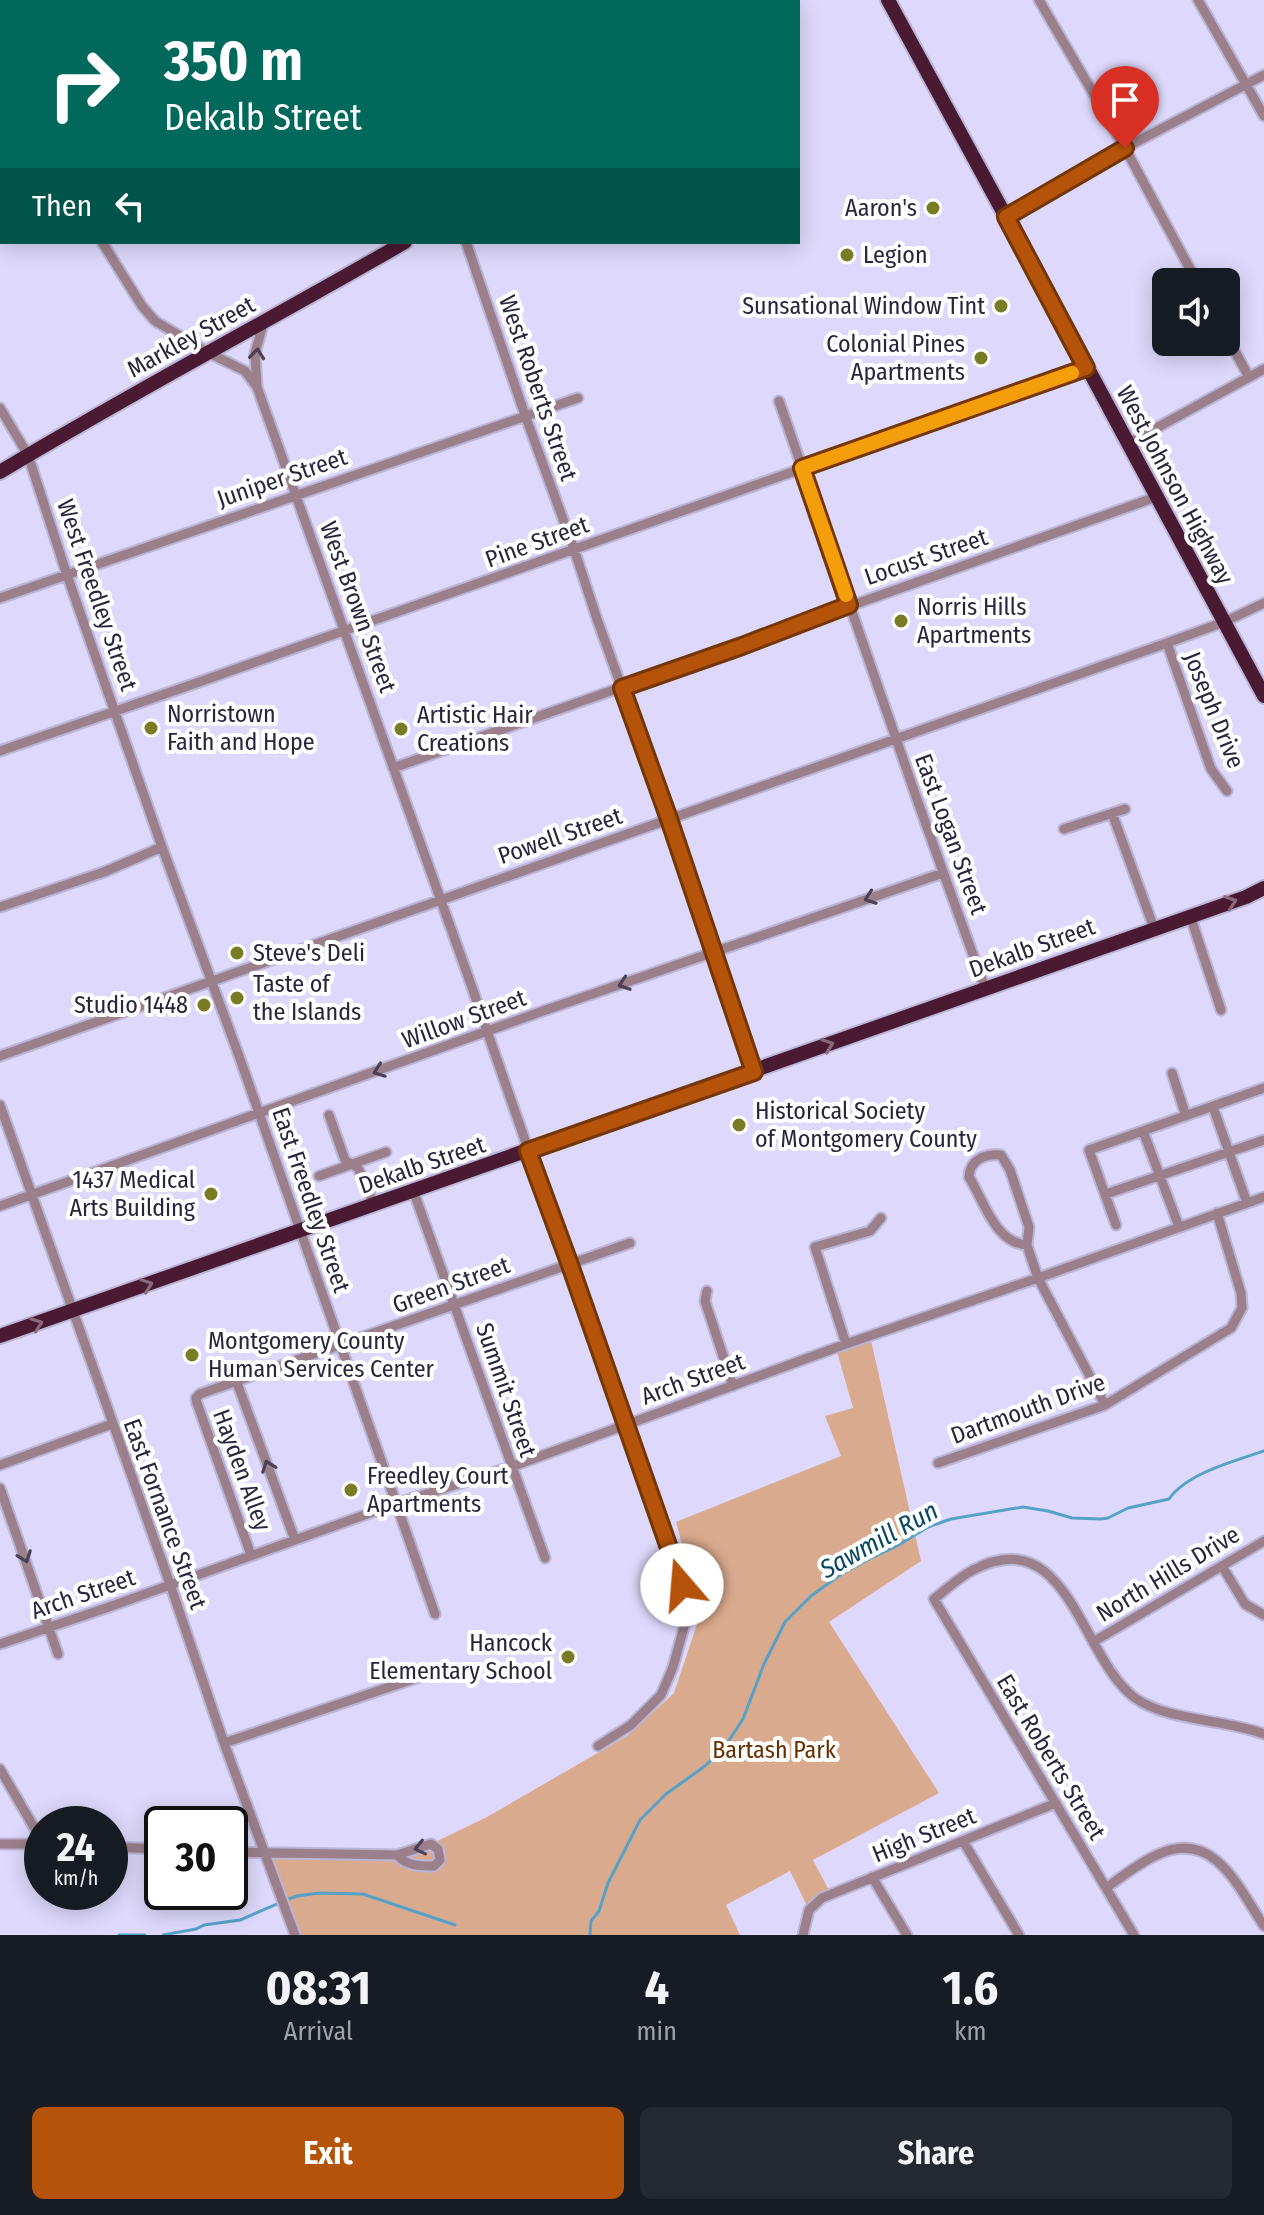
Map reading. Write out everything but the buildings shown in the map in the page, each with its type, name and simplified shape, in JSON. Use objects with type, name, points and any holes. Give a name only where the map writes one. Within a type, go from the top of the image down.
[{"type":"highway","name":"West Johnson Highway","points":[[888,0],[1264,696]]},
{"type":"highway","name":"Markley Street","points":[[0,472],[401,244]]},
{"type":"highway","name":"Dekalb Street","points":[[0,1336],[754,1072],[1264,888]]},
{"type":"street","points":[[1039,0],[1125,148],[1189,268]]},
{"type":"street","points":[[1198,0],[1264,116]]},
{"type":"street","points":[[1006,217],[1125,148],[1264,75]]},
{"type":"street","name":"West Brown Street","points":[[103,244],[142,306],[155,321],[245,371],[257,387],[680,1574],[684,1627],[661,1695],[631,1725],[598,1746]]},
{"type":"street","name":"West Roberts Street","points":[[467,244],[669,819]]},
{"type":"street","points":[[257,387],[255,353],[264,321]]},
{"type":"street","points":[[1238,356],[1249,377]]},
{"type":"street","name":"Pine Street","points":[[0,751],[1086,368]]},
{"type":"street","points":[[1129,443],[1264,369]]},
{"type":"street","name":"Juniper Street","points":[[0,598],[578,398]]},
{"type":"street","name":"East Logan Street","points":[[779,401],[985,988]]},
{"type":"street","name":"West Freedley Street","points":[[0,408],[28,455],[162,847],[212,981]]},
{"type":"street","name":"Locust Street","points":[[393,768],[1156,497]]},
{"type":"street","name":"Powell Street","points":[[0,1056],[1167,643],[1264,603]]},
{"type":"street","name":"Joseph Drive","points":[[1167,643],[1211,769],[1227,791]]},
{"type":"street","points":[[1064,829],[1125,809]]},
{"type":"street","points":[[1112,813],[1154,928]]},
{"type":"street","points":[[669,819],[754,1072]]},
{"type":"street","points":[[0,907],[104,872],[162,847]]},
{"type":"street","name":"Willow Street","points":[[0,1206],[943,873]]},
{"type":"street","points":[[1190,915],[1221,1010]]},
{"type":"street","name":"East Freedley Street","points":[[212,981],[435,1614]]},
{"type":"street","points":[[1172,1073],[1186,1116]]},
{"type":"street","points":[[1116,1225],[1089,1150],[1264,1088]]},
{"type":"street","name":"East Fornance Street","points":[[0,1105],[224,1743],[295,1935]]},
{"type":"street","points":[[1213,1107],[1247,1203]]},
{"type":"street","points":[[329,1115],[345,1160],[358,1168],[374,1204]]},
{"type":"street","points":[[1143,1131],[1179,1227]]},
{"type":"street","points":[[1106,1194],[1264,1140]]},
{"type":"street","points":[[319,1176],[386,1152]]},
{"type":"street","points":[[1027,1245],[1018,1245],[1001,1233],[969,1177],[969,1169],[977,1160],[990,1154],[1001,1155],[1010,1170],[1029,1227],[1027,1245],[1038,1278],[1105,1405]]},
{"type":"street","name":"Summit Street","points":[[413,1190],[545,1558]]},
{"type":"street","name":"Arch Street","points":[[0,1644],[395,1504],[511,1467],[846,1344],[1264,1197]]},
{"type":"street","name":"Dartmouth Drive","points":[[938,1463],[1105,1405],[1231,1328],[1242,1308],[1241,1293],[1217,1213]]},
{"type":"street","points":[[846,1344],[815,1247],[870,1231],[881,1218]]},
{"type":"street","name":"Green Street","points":[[196,1398],[236,1380],[630,1243]]},
{"type":"street","points":[[707,1291],[705,1301],[733,1386]]},
{"type":"street","points":[[236,1380],[295,1540]]},
{"type":"street","name":"Hayden Alley","points":[[196,1398],[251,1555]]},
{"type":"street","points":[[0,1465],[112,1424]]},
{"type":"street","points":[[0,1488],[58,1654]]},
{"type":"street","name":"North Hills Drive","points":[[1093,1642],[1264,1541]]},
{"type":"street","name":"East Roberts Street","points":[[1093,1642],[1059,1583],[1042,1568],[1026,1562],[1007,1560],[988,1563],[970,1571],[934,1599],[1134,1935]]},
{"type":"street","points":[[1222,1566],[1245,1604],[1264,1615]]},
{"type":"street","points":[[1093,1642],[1117,1680],[1150,1707],[1238,1725],[1264,1734]]},
{"type":"street","points":[[224,1743],[437,1671]]},
{"type":"street","points":[[0,1769],[24,1811]]},
{"type":"street","name":"High Street","points":[[803,1935],[809,1910],[822,1898],[1056,1803]]},
{"type":"street","points":[[963,1841],[1019,1935]]},
{"type":"street","points":[[0,1844],[24,1843]]},
{"type":"street","points":[[1106,1888],[1160,1853],[1183,1848],[1203,1851],[1229,1873],[1264,1926]]},
{"type":"street","points":[[248,1853],[397,1855]]},
{"type":"street","points":[[872,1877],[907,1935]]},
{"type":"green space","name":"Bartash Park","points":[[870,1336],[921,1561],[829,1622],[939,1793],[813,1860],[831,1894],[809,1910],[790,1871],[726,1905],[740,1935],[296,1935],[264,1854],[397,1855],[431,1844],[487,1817],[627,1736],[674,1693],[698,1621],[676,1522],[841,1456],[825,1416],[853,1408],[836,1348]]},
{"type":"waterway","name":"Sawmill Run","points":[[590,1935],[591,1921],[599,1911],[608,1883],[640,1820],[666,1794],[705,1766],[726,1745],[743,1719],[764,1664],[785,1622],[811,1596],[840,1575],[928,1527],[951,1519],[1023,1507],[1072,1518],[1108,1518],[1128,1508],[1169,1499],[1199,1475],[1264,1451]]},
{"type":"waterway","name":"Sawmill Run","points":[[286,1900],[319,1893],[363,1894],[455,1925]]},
{"type":"waterway","name":"Sawmill Run","points":[[163,1935],[240,1920],[279,1903]]},
{"type":"waterway","name":"Sawmill Run","points":[[119,1935],[145,1935]]},
{"type":"slow traffic","points":[[846,595],[802,468],[1072,373]]},
{"type":"place","name":"Aaron's","points":[[933,208]]},
{"type":"place","name":"Legion","points":[[847,255]]},
{"type":"place","name":"Sunsational Window Tint","points":[[1001,306]]},
{"type":"place","name":"Colonial Pines Apartments","points":[[981,358]]},
{"type":"place","name":"Norris Hills Apartments","points":[[901,621]]},
{"type":"place","name":"Norristown Faith and Hope","points":[[151,728]]},
{"type":"place","name":"Artistic Hair Creations","points":[[401,729]]},
{"type":"place","name":"Steve's Deli","points":[[237,953]]},
{"type":"place","name":"Taste of the Islands","points":[[237,998]]},
{"type":"place","name":"Studio 1448","points":[[204,1005]]},
{"type":"place","name":"Historical Society of Montgomery County","points":[[739,1125]]},
{"type":"place","name":"1437 Medical Arts Building","points":[[211,1194]]},
{"type":"place","name":"Montgomery County Human Services Center","points":[[192,1355]]},
{"type":"place","name":"Freedley Court Apartments","points":[[351,1490]]},
{"type":"place","name":"Hancock Elementary School","points":[[568,1657]]},
{"type":"route","points":[[682,1585],[528,1151],[754,1072],[622,688],[849,605],[802,468],[1086,368],[1006,217],[1125,148]]}]
